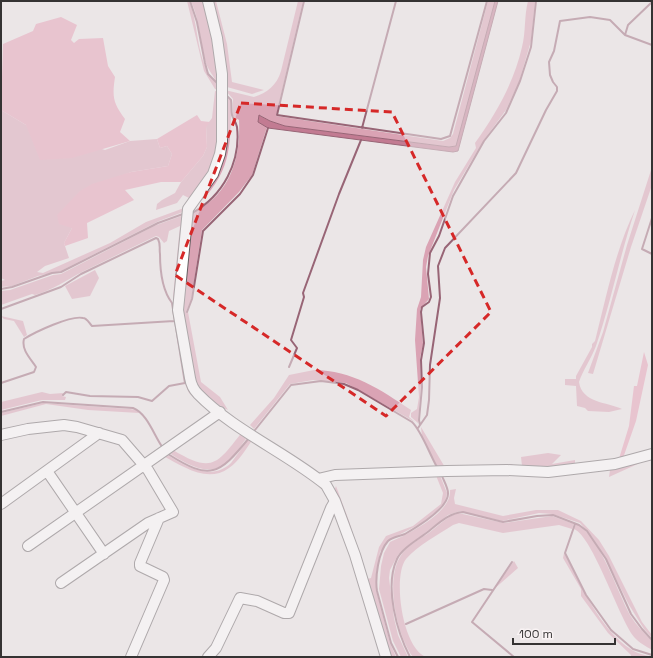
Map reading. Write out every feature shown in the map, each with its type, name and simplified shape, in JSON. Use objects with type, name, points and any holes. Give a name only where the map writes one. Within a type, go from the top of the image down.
[{"type":"street","points":[[208,1],[217,38],[222,74],[222,142],[220,154],[213,174],[188,209],[178,310],[179,323],[192,387],[197,394],[220,412],[326,485],[335,501],[355,555],[386,657]]},
{"type":"street","points":[[28,546],[220,412]]},
{"type":"street","points":[[1,435],[28,429],[64,425],[78,426],[99,434],[111,435],[122,440],[144,465],[174,512],[148,523],[61,583]]},
{"type":"street","points":[[1,504],[99,434]]},
{"type":"street","points":[[318,479],[335,475],[448,471],[507,470],[548,472],[615,464],[652,454]]},
{"type":"street","points":[[47,471],[104,554]]},
{"type":"street","points":[[208,657],[216,648],[240,598],[257,601],[284,613],[289,613],[335,501]]},
{"type":"street","points":[[131,657],[164,580],[163,577],[140,566],[159,518]]},
{"type":"highlighted area","points":[[241,103],[392,112],[491,312],[386,416],[175,275]]},
{"type":"shaded area","points":[[187,1],[189,1],[195,22],[204,64],[209,74],[216,82],[206,63],[196,16],[191,1],[205,1],[218,57],[218,90],[215,89],[204,71]]},
{"type":"shaded area","points":[[211,1],[216,1],[227,44],[232,82],[264,90],[252,94],[227,87]]},
{"type":"shaded area","points":[[298,1],[303,1],[276,116],[443,141],[450,138],[453,134],[488,1],[495,1],[457,146],[449,147],[285,126],[270,121],[260,115],[258,122],[267,127],[252,175],[239,192],[202,230],[191,300],[186,312],[188,312],[201,382],[220,397],[228,410],[209,398],[195,379],[182,318],[190,214],[203,207],[214,198],[230,176],[235,163],[238,149],[239,120],[233,116],[233,99],[225,90],[254,97],[271,88],[281,71]]},
{"type":"shaded area","points":[[495,1],[498,1],[458,151],[453,152],[268,128],[258,122],[259,115],[270,121],[285,126],[449,147],[456,146]]},
{"type":"shaded area","points":[[528,1],[535,1],[531,41],[519,82],[506,110],[484,140],[454,190],[428,256],[426,267],[429,299],[420,309],[423,344],[420,358],[421,385],[418,423],[411,417],[411,413],[417,409],[419,397],[415,340],[417,309],[421,297],[423,260],[426,247],[455,182],[476,148],[475,143],[497,109],[514,73],[522,47]]},
{"type":"shaded area","points":[[61,17],[77,25],[71,40],[74,43],[79,39],[103,38],[108,66],[115,77],[114,100],[125,119],[120,132],[130,141],[72,158],[40,160],[26,125],[1,110],[3,44],[33,31],[36,24]]},
{"type":"shaded area","points":[[215,91],[222,93],[222,113],[215,162],[183,212],[159,221],[61,271],[38,276],[12,286],[1,287],[1,281],[5,280],[1,278],[1,110],[26,125],[105,150],[130,141],[157,139],[160,148],[167,146],[172,154],[168,166],[131,172],[117,178],[72,228],[64,243],[69,258],[45,266],[37,272],[43,273],[110,243],[146,222],[184,208],[189,198],[183,195],[177,203],[156,210],[157,204],[175,193],[181,182],[203,156],[207,147],[206,126],[212,118]]},
{"type":"shaded area","points":[[226,97],[231,101],[229,146],[226,159],[222,172],[215,184],[194,208],[210,186]]},
{"type":"shaded area","points":[[197,115],[201,121],[210,122],[206,127],[207,147],[203,156],[181,182],[161,182],[125,190],[134,200],[87,223],[88,238],[65,246],[64,243],[72,228],[59,224],[57,215],[80,191],[92,184],[131,172],[168,166],[172,154],[167,146],[160,148],[157,139]]},
{"type":"shaded area","points":[[652,167],[652,185],[631,247],[593,374],[588,373],[603,332],[627,245]]},
{"type":"shaded area","points":[[635,210],[596,346],[579,382],[581,389],[590,398],[622,409],[609,412],[588,411],[585,408],[577,406],[576,386],[565,385],[565,379],[576,379],[576,376],[592,347],[592,344],[595,341],[616,258]]},
{"type":"shaded area","points":[[184,215],[176,299],[186,368],[213,414],[189,393],[185,384],[173,297],[180,226],[169,231],[167,241],[164,243],[159,237],[156,236],[82,272],[59,285],[35,295],[32,294],[1,305],[1,291],[10,290],[53,275],[61,274],[154,226]]},
{"type":"shaded area","points":[[95,270],[99,278],[90,296],[72,299],[65,286]]},
{"type":"shaded area","points":[[1,316],[23,321],[27,335],[24,337],[14,321],[4,319]]},
{"type":"shaded area","points":[[644,352],[648,365],[636,421],[622,461],[618,462],[629,426],[634,386],[637,386]]},
{"type":"shaded area","points":[[314,370],[341,373],[366,382],[411,410],[409,417],[415,422],[346,383],[313,380],[290,384],[254,429],[250,425],[274,398],[289,375]]},
{"type":"shaded area","points":[[42,392],[50,394],[63,393],[62,396],[66,397],[65,400],[42,400],[1,410],[1,402]]},
{"type":"shaded area","points":[[43,403],[130,409],[136,410],[139,413],[88,410],[46,404],[1,416],[1,413]]},
{"type":"shaded area","points":[[421,427],[446,469],[439,470],[422,437]]},
{"type":"shaded area","points":[[243,431],[248,436],[238,450],[226,463],[212,469],[196,467],[168,452],[173,450],[197,462],[213,462],[227,451]]},
{"type":"shaded area","points":[[250,437],[253,439],[233,465],[221,472],[212,474],[195,472],[163,456],[166,454],[181,463],[198,470],[207,472],[215,471],[223,469],[231,463]]},
{"type":"shaded area","points":[[548,453],[561,455],[552,464],[575,460],[575,468],[517,467],[522,466],[521,457]]},
{"type":"shaded area","points":[[652,458],[652,460],[642,462],[609,477],[610,470]]},
{"type":"shaded area","points":[[512,464],[515,467],[480,466]]},
{"type":"shaded area","points":[[435,473],[439,473],[447,493],[445,502],[436,512],[420,524],[389,540],[380,552],[376,575],[376,590],[390,643],[396,657],[389,657],[334,491],[336,486],[349,521],[367,579],[371,578],[379,547],[386,536],[413,526],[441,504],[443,493]]},
{"type":"shaded area","points":[[456,489],[454,498],[455,504],[503,516],[536,510],[558,510],[581,521],[599,540],[609,556],[642,622],[652,635],[652,638],[644,629],[629,605],[605,557],[592,537],[580,523],[552,514],[539,513],[502,521],[460,511],[448,515],[403,550],[398,555],[390,570],[389,578],[394,618],[398,635],[408,657],[401,657],[393,641],[379,589],[384,553],[390,542],[428,522],[437,514],[449,499],[450,490]]},
{"type":"shaded area","points":[[458,513],[504,523],[552,516],[574,524],[572,529],[559,525],[503,533],[459,523],[428,540],[416,549],[406,559],[402,568],[400,581],[402,612],[406,628],[412,642],[419,652],[427,657],[413,657],[402,636],[395,608],[393,580],[396,567],[400,557],[409,546],[447,518]]},
{"type":"shaded area","points":[[576,524],[592,539],[600,551],[630,615],[637,626],[652,641],[652,650],[640,643],[634,637],[589,546],[581,535],[574,529]]},
{"type":"shaded area","points":[[564,553],[592,606],[610,631],[632,650],[652,657],[631,657],[631,655],[608,633],[581,596],[581,589],[563,558]]},
{"type":"shaded area","points":[[514,561],[518,568],[493,590]]},
{"type":"waterway","points":[[190,1],[197,22],[208,74],[218,84]]},
{"type":"waterway","points":[[304,1],[277,115],[441,139],[450,136],[487,1]]},
{"type":"waterway","points":[[362,128],[396,1]]},
{"type":"waterway","points":[[420,425],[419,420],[422,387],[421,360],[424,343],[421,312],[422,307],[429,302],[431,297],[428,274],[430,253],[439,236],[453,196],[484,141],[506,113],[520,81],[531,47],[536,1]]},
{"type":"waterway","points":[[625,35],[628,25],[652,2]]},
{"type":"waterway","points":[[418,428],[427,415],[429,400],[430,365],[440,298],[438,266],[445,248],[516,173],[546,110],[557,91],[557,87],[550,75],[549,62],[554,51],[560,21],[590,17],[610,20],[625,35],[652,45]]},
{"type":"waterway","points":[[192,213],[203,206],[221,188],[233,165],[236,153],[237,127],[232,115],[231,100],[227,96]]},
{"type":"waterway","points":[[187,312],[192,299],[203,231],[240,194],[253,175],[268,128]]},
{"type":"waterway","points":[[289,367],[297,348],[291,340],[304,297],[303,293],[339,194],[361,140]]},
{"type":"waterway","points":[[1,289],[12,287],[52,273],[61,272],[158,223],[183,214]]},
{"type":"waterway","points":[[652,218],[642,249],[652,254]]},
{"type":"waterway","points":[[1,309],[61,287],[81,274],[156,238],[158,239],[160,245],[160,267],[162,280],[172,303],[185,383],[169,386],[152,401],[138,397],[90,396],[66,392],[63,395]]},
{"type":"waterway","points":[[1,383],[34,372],[36,367],[25,351],[23,343],[24,339],[44,328],[62,321],[84,318],[92,326],[174,321]]},
{"type":"waterway","points":[[255,430],[291,385],[321,381],[344,384],[358,390],[412,422],[422,437],[437,467]]},
{"type":"waterway","points":[[1,412],[43,402],[133,408],[147,420],[163,448]]},
{"type":"waterway","points":[[168,454],[182,463],[194,468],[204,471],[213,470],[230,460],[249,438]]},
{"type":"waterway","points":[[398,657],[391,643],[377,591],[376,579],[380,558],[388,541],[417,527],[438,511],[443,505],[447,499],[448,493],[442,476]]},
{"type":"waterway","points":[[410,657],[405,647],[397,622],[392,596],[393,570],[397,559],[407,547],[440,522],[453,514],[463,512],[503,522],[537,516],[553,515],[579,525],[587,531],[606,559],[631,614],[652,640]]},
{"type":"waterway","points":[[575,524],[565,553],[586,595],[611,630],[633,649],[652,655]]},
{"type":"waterway","points":[[512,562],[472,622],[514,657]]},
{"type":"waterway","points":[[406,624],[484,589],[492,590]]}]
